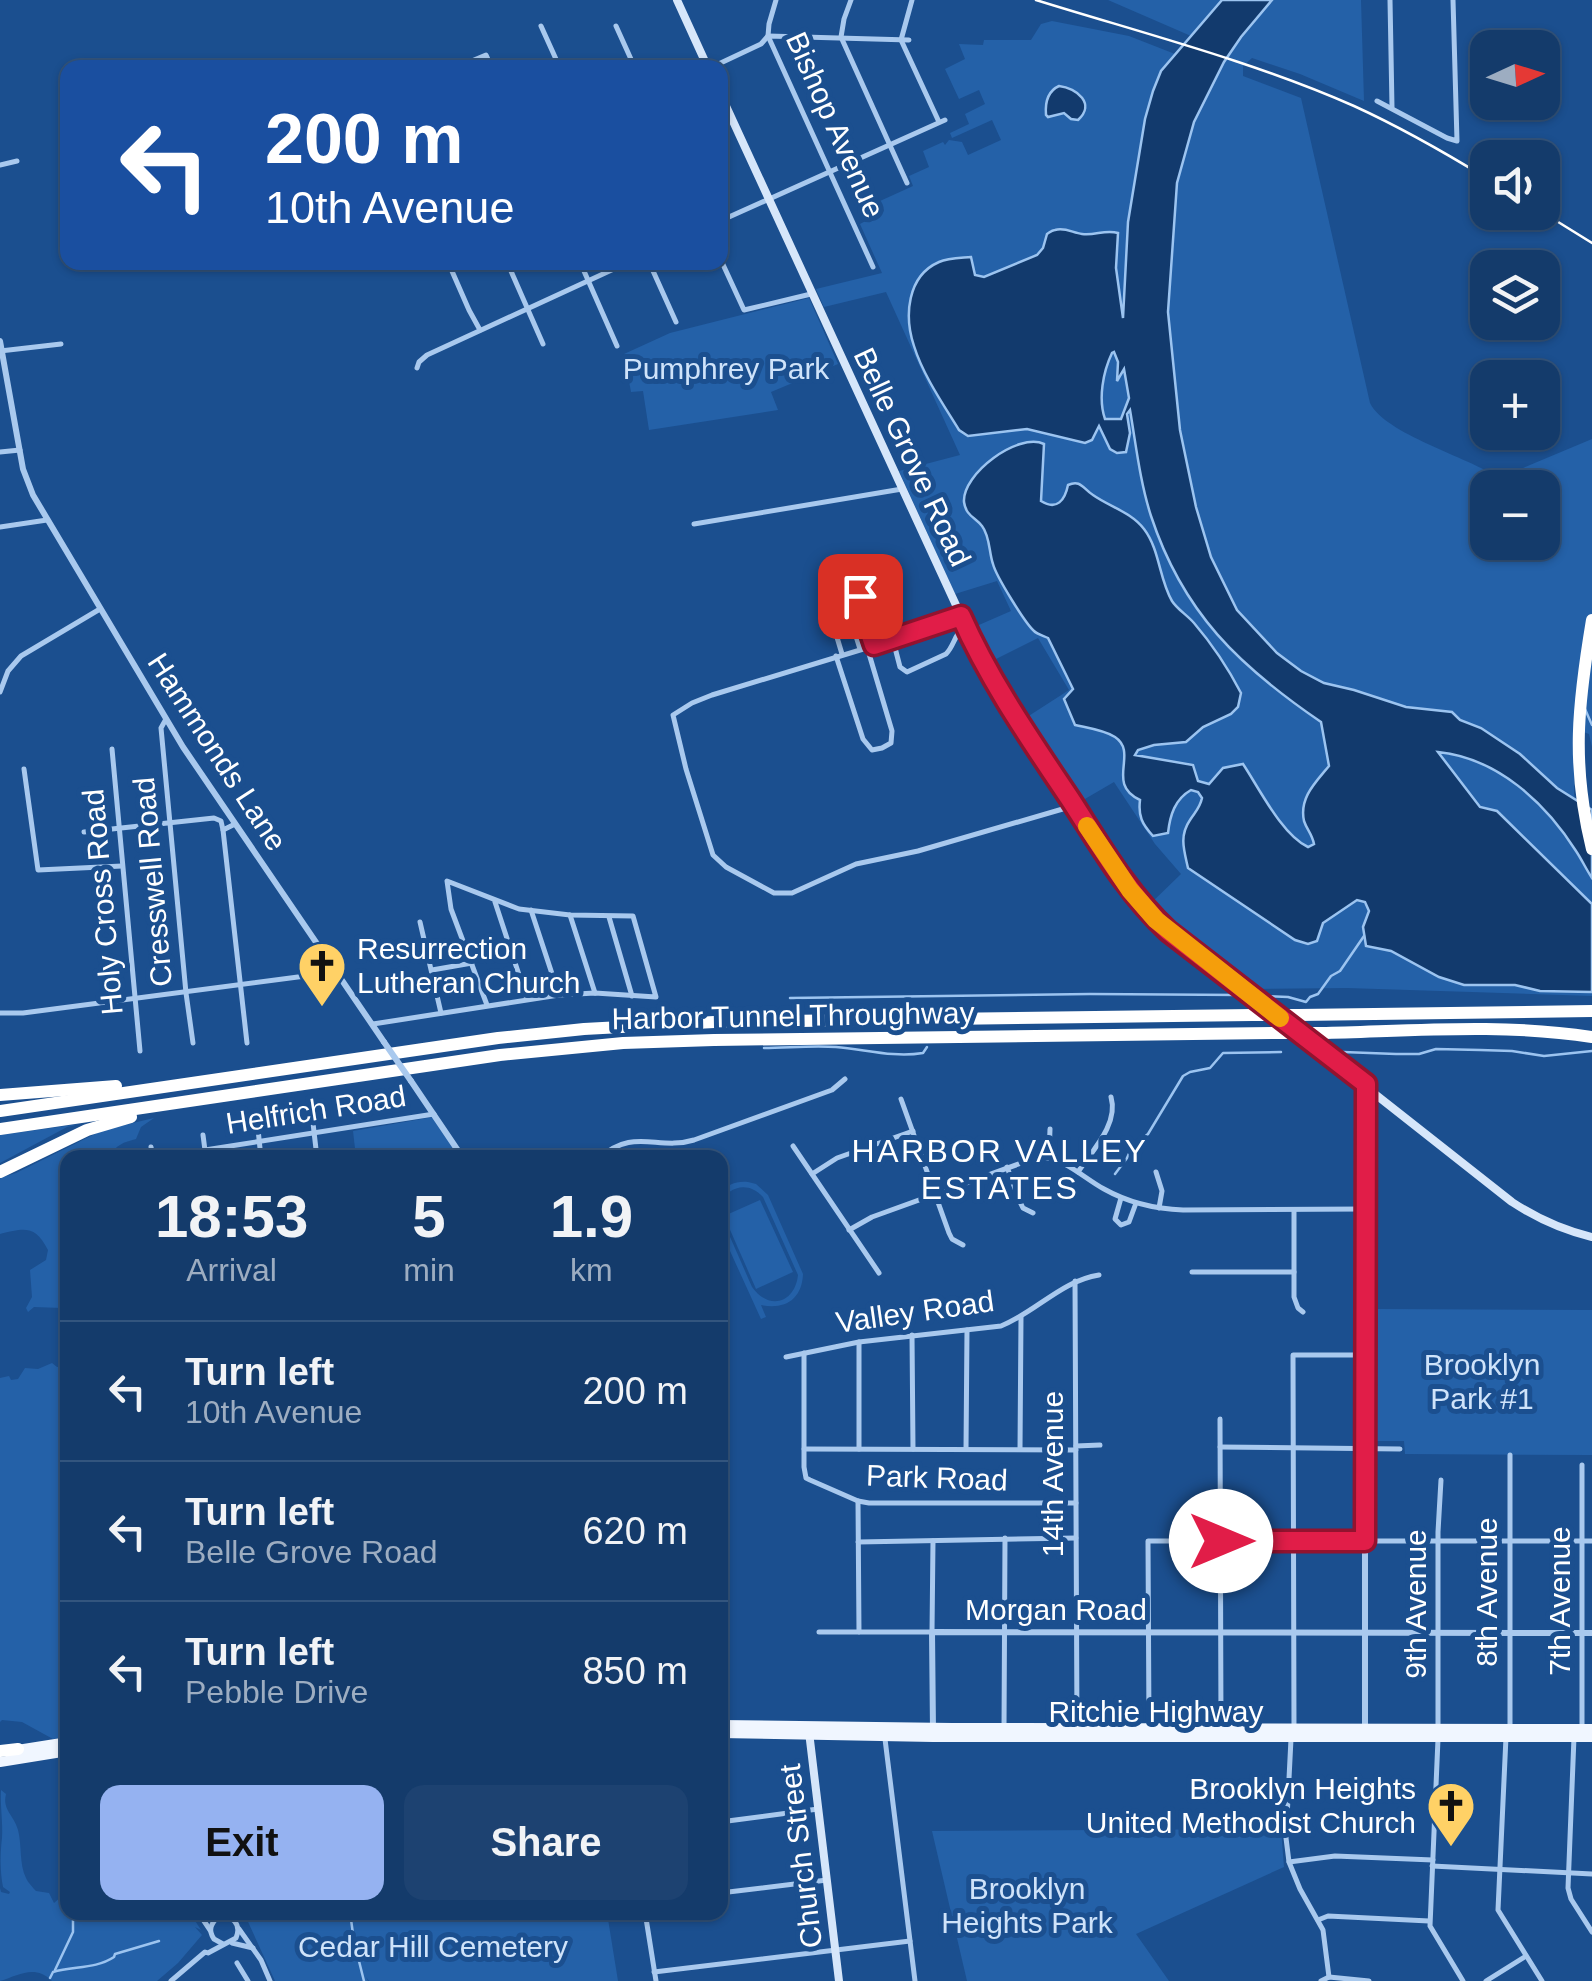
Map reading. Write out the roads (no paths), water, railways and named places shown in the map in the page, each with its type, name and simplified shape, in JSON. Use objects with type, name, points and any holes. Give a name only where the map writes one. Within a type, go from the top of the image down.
[{"type":"highway","points":[[1592,620],[1577,747],[1592,849]]},
{"type":"highway","points":[[1592,662],[1586,738],[1592,808]]},
{"type":"highway","name":"Harbor Tunnel Throughway","points":[[0,1112],[498,1038],[624,1026],[1592,1011]]},
{"type":"highway","name":"Harbor Tunnel Throughway","points":[[0,1129],[540,1050],[638,1042],[1494,1029],[1592,1037]]},
{"type":"highway","points":[[0,1172],[116,1120],[350,1077]]},
{"type":"highway","points":[[0,1096],[223,1078]]},
{"type":"highway","points":[[0,1752],[18,1749]]},
{"type":"main road","points":[[677,0],[705,60]]},
{"type":"main road","name":"Belle Grove Road","points":[[728,112],[992,678],[1130,890],[1156,920],[1521,1208],[1559,1228],[1592,1237]]},
{"type":"main road","name":"Ritchie Highway","points":[[728,1726],[885,1736],[1004,1728],[1221,1728],[1292,1733],[1365,1729],[1438,1733]]},
{"type":"main road","name":"Church Street","points":[[809,1731],[839,1981]]},
{"type":"main road","name":"Ritchie Highway","points":[[728,1733],[1583,1733]]},
{"type":"main road","points":[[18,1749],[60,1743]]},
{"type":"main road","points":[[0,1762],[60,1752]]},
{"type":"street","name":"Bishop Avenue","points":[[776,0],[768,36],[873,267]]},
{"type":"street","points":[[851,0],[841,37],[907,183]]},
{"type":"street","points":[[728,218],[942,121],[901,40],[912,0]]},
{"type":"street","points":[[1390,0],[1392,108]]},
{"type":"street","points":[[1377,101],[1457,141],[1453,0]]},
{"type":"street","points":[[541,26],[556,60]]},
{"type":"street","points":[[616,26],[631,60]]},
{"type":"street","points":[[727,60],[762,44],[768,36],[910,40]]},
{"type":"street","points":[[0,166],[16,161]]},
{"type":"street","points":[[451,270],[480,330]]},
{"type":"street","points":[[510,270],[543,344]]},
{"type":"street","points":[[583,270],[618,346]]},
{"type":"street","points":[[417,368],[427,355],[612,270]]},
{"type":"street","points":[[653,270],[676,322]]},
{"type":"street","points":[[726,270],[744,310],[812,294]]},
{"type":"street","name":"Hammonds Lane","points":[[0,342],[27,481],[47,520],[166,719],[459,1150]]},
{"type":"street","points":[[1,351],[61,344]]},
{"type":"street","points":[[0,452],[20,450]]},
{"type":"street","points":[[694,524],[902,490]]},
{"type":"street","points":[[0,527],[47,520]]},
{"type":"street","points":[[840,586],[867,647],[892,732],[891,742],[872,750],[864,739],[839,656],[825,588],[849,583],[858,591],[872,616],[867,647]]},
{"type":"street","points":[[0,692],[8,671],[21,656],[100,609]]},
{"type":"street","points":[[961,616],[712,694],[673,715],[713,855],[726,868],[774,893],[792,893],[856,864],[1074,806]]},
{"type":"street","points":[[892,640],[900,667],[908,672],[946,654],[959,630],[966,627]]},
{"type":"street","name":"Cresswell Road","points":[[166,719],[161,728],[192,1042]]},
{"type":"street","name":"Holy Cross Road","points":[[112,749],[140,1051]]},
{"type":"street","points":[[24,769],[38,870],[122,866]]},
{"type":"street","points":[[84,832],[214,818],[221,822],[248,1043]]},
{"type":"street","points":[[224,830],[235,824]]},
{"type":"street","points":[[372,1024],[560,995],[656,997],[633,916],[570,914],[508,906],[448,881],[451,908],[487,1005]]},
{"type":"street","points":[[494,900],[527,999]]},
{"type":"street","points":[[531,910],[560,995]]},
{"type":"street","points":[[570,914],[594,993]]},
{"type":"street","points":[[609,915],[632,996]]},
{"type":"street","points":[[420,922],[441,1013]]},
{"type":"street","points":[[432,970],[472,963]]},
{"type":"street","points":[[0,1013],[23,1014],[336,972]]},
{"type":"street","points":[[608,1150],[628,1141],[677,1144],[694,1140],[832,1090],[845,1078]]},
{"type":"street","points":[[1365,1729],[1366,1084]]},
{"type":"street","points":[[1078,1172],[1113,1115],[1111,1097]]},
{"type":"street","points":[[900,1100],[949,1233],[963,1245]]},
{"type":"street","name":"Helfrich Road","points":[[228,1150],[434,1114]]},
{"type":"street","points":[[313,1122],[316,1150]]},
{"type":"street","points":[[258,1129],[260,1150]]},
{"type":"street","points":[[1048,1157],[1050,1130]]},
{"type":"street","points":[[812,1174],[837,1158],[913,1131]]},
{"type":"street","points":[[203,1134],[205,1150]]},
{"type":"street","points":[[794,1146],[879,1272]]},
{"type":"street","points":[[848,1230],[872,1216],[1007,1167],[1048,1157],[1121,1198],[1159,1208],[1366,1209]]},
{"type":"street","points":[[1007,1167],[1023,1208],[1033,1212]]},
{"type":"street","points":[[1156,1172],[1162,1191],[1159,1208]]},
{"type":"street","points":[[1121,1198],[1115,1219],[1121,1225],[1129,1222],[1136,1203]]},
{"type":"street","points":[[1294,1210],[1296,1303],[1303,1312]]},
{"type":"street","points":[[1192,1272],[1294,1272]]},
{"type":"street","name":"Valley Road","points":[[786,1356],[859,1342],[1002,1326],[1075,1281],[1099,1274]]},
{"type":"street","name":"14th Avenue","points":[[1075,1281],[1077,1728]]},
{"type":"street","points":[[1020,1450],[1021,1316]]},
{"type":"street","points":[[966,1449],[967,1330]]},
{"type":"street","points":[[912,1336],[913,1449]]},
{"type":"street","points":[[858,1449],[859,1342]]},
{"type":"street","name":"Park Road","points":[[804,1353],[806,1478],[869,1503],[1076,1504]]},
{"type":"street","points":[[1329,1977],[1326,1942],[1289,1862],[1286,1838],[1294,1632],[1293,1355],[1366,1355]]},
{"type":"street","points":[[1220,1419],[1221,1728]]},
{"type":"street","points":[[804,1449],[1020,1450],[1100,1445]]},
{"type":"street","points":[[1220,1446],[1400,1449]]},
{"type":"street","name":"8th Avenue","points":[[1510,1455],[1508,1734],[1498,1910],[1542,1981]]},
{"type":"street","name":"7th Avenue","points":[[1568,1873],[1583,1733],[1582,1465]]},
{"type":"street","name":"9th Avenue","points":[[1430,1921],[1438,1733],[1441,1480]]},
{"type":"street","points":[[858,1501],[859,1632]]},
{"type":"street","points":[[1004,1728],[1005,1538]]},
{"type":"street","points":[[858,1542],[1076,1538]]},
{"type":"street","points":[[933,1541],[933,1732]]},
{"type":"street","points":[[1149,1728],[1148,1541],[1592,1541]]},
{"type":"street","name":"Morgan Road","points":[[819,1632],[1592,1633]]},
{"type":"street","points":[[885,1736],[915,1981]]},
{"type":"street","points":[[728,1821],[818,1809]]},
{"type":"street","points":[[1289,1862],[1335,1856],[1592,1874]]},
{"type":"street","points":[[1568,1873],[1570,1895],[1592,1932]]},
{"type":"street","points":[[728,1891],[826,1880]]},
{"type":"street","points":[[1318,1920],[1328,1916],[1430,1921],[1432,1931],[1463,1981]]},
{"type":"street","points":[[204,1920],[219,1943],[240,1943],[253,1948]]},
{"type":"street","points":[[206,1952],[215,1920]]},
{"type":"street","points":[[172,1981],[206,1952],[229,1943],[237,1935],[232,1920]]},
{"type":"street","points":[[234,1920],[270,1981]]},
{"type":"street","points":[[646,1920],[656,1981]]},
{"type":"street","points":[[654,1972],[910,1941]]},
{"type":"street","points":[[1486,1981],[1526,1956]]},
{"type":"street","points":[[237,1963],[248,1981]]},
{"type":"street","points":[[1321,1981],[1329,1977],[1369,1981]]},
{"type":"waterway","points":[[1585,709],[1592,725]]},
{"type":"waterway","points":[[1264,996],[1306,1002],[1340,971],[1364,936]]},
{"type":"waterway","points":[[790,998],[1240,995]]},
{"type":"waterway","points":[[764,1048],[827,1046],[901,1054],[923,1053],[927,1047]]},
{"type":"waterway","points":[[1343,1052],[1419,1054],[1436,1049],[1544,1056],[1592,1051]]},
{"type":"waterway","points":[[1115,1174],[1132,1147],[1148,1134],[1183,1076],[1210,1068],[1223,1053],[1281,1052]]},
{"type":"waterway","points":[[55,1970],[73,1932],[73,1920]]},
{"type":"waterway","points":[[351,1920],[353,1934]]},
{"type":"waterway","points":[[50,1978],[53,1972],[100,1964],[115,1954],[159,1941]]},
{"type":"waterway","points":[[354,1941],[364,1981]]},
{"type":"tram line","points":[[1036,0],[1196,48],[1315,90],[1388,122],[1470,169]]},
{"type":"tram line","points":[[1560,223],[1592,243]]},
{"type":"place","name":"Resurrection Lutheran Church","points":[[322,1008]]},
{"type":"place","name":"Brooklyn Heights United Methodist Church","points":[[1451,1848]]},
{"type":"district","name":"HARBOR VALLEY ESTATES","points":[[1000,1170]]},
{"type":"park label","name":"Pumphrey Park","points":[[726,369]]},
{"type":"park label","name":"Brooklyn Park #1","points":[[1482,1382]]},
{"type":"park label","name":"Brooklyn Heights Park","points":[[1027,1906]]},
{"type":"park label","name":"Cedar Hill Cemetery","points":[[433,1947]]}]
